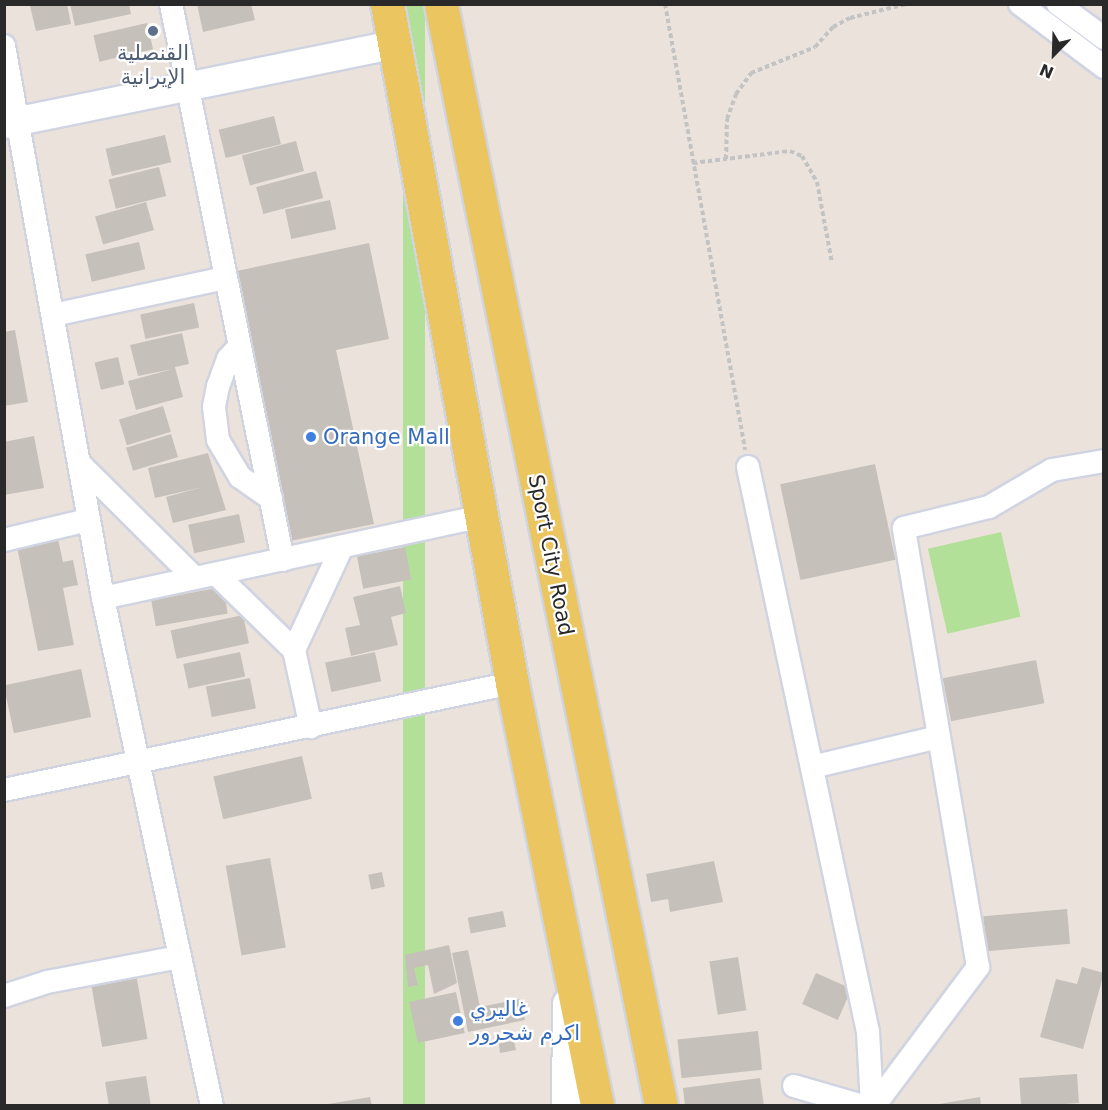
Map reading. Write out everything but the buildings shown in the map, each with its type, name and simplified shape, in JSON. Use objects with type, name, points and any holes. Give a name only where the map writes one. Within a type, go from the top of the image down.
[{"type":"main road","points":[[387,4],[512,683],[569,980],[597,1106]]},
{"type":"main road","name":"Sport City Road","points":[[441,4],[661,1106]]},
{"type":"main road","points":[[568,1106],[569,980]]},
{"type":"street","points":[[171,4],[185,87],[283,560]]},
{"type":"street","points":[[1020,4],[1104,67]]},
{"type":"street","points":[[1058,4],[1104,38]]},
{"type":"street","points":[[4,45],[13,122],[54,315],[78,464],[103,597],[137,765],[212,1106]]},
{"type":"street","points":[[13,122],[394,45]]},
{"type":"street","points":[[54,315],[225,278]]},
{"type":"street","points":[[239,347],[228,359],[218,386],[216,431],[234,469],[271,499]]},
{"type":"street","points":[[873,1106],[978,967],[904,528],[989,507],[1052,470],[1104,461]]},
{"type":"street","points":[[78,464],[294,650]]},
{"type":"street","points":[[748,467],[868,1032],[873,1106]]},
{"type":"street","points":[[103,597],[482,516]]},
{"type":"street","points":[[4,540],[88,520]]},
{"type":"street","points":[[311,727],[294,650],[342,547]]},
{"type":"street","points":[[4,790],[137,765],[512,683]]},
{"type":"street","points":[[812,767],[939,737]]},
{"type":"street","points":[[4,996],[47,982],[179,957]]},
{"type":"street","points":[[794,1086],[864,1106]]},
{"type":"path","points":[[665,4],[748,467]]},
{"type":"path","points":[[726,159],[727,119],[736,94],[751,74],[815,47],[833,27],[850,18],[906,4]]},
{"type":"path","points":[[693,163],[790,151],[802,156],[817,182],[832,263]]},
{"type":"green space","points":[[403,5],[425,5],[425,1106],[403,1106]]},
{"type":"green space","points":[[1001,532],[1021,617],[947,634],[928,549]]},
{"type":"place","name":"القنصلية الإيرانية","points":[[153,31]]},
{"type":"place","name":"Orange Mall","points":[[311,437]]},
{"type":"place","name":"غاليري اكرم شحرور","points":[[458,1021]]}]
